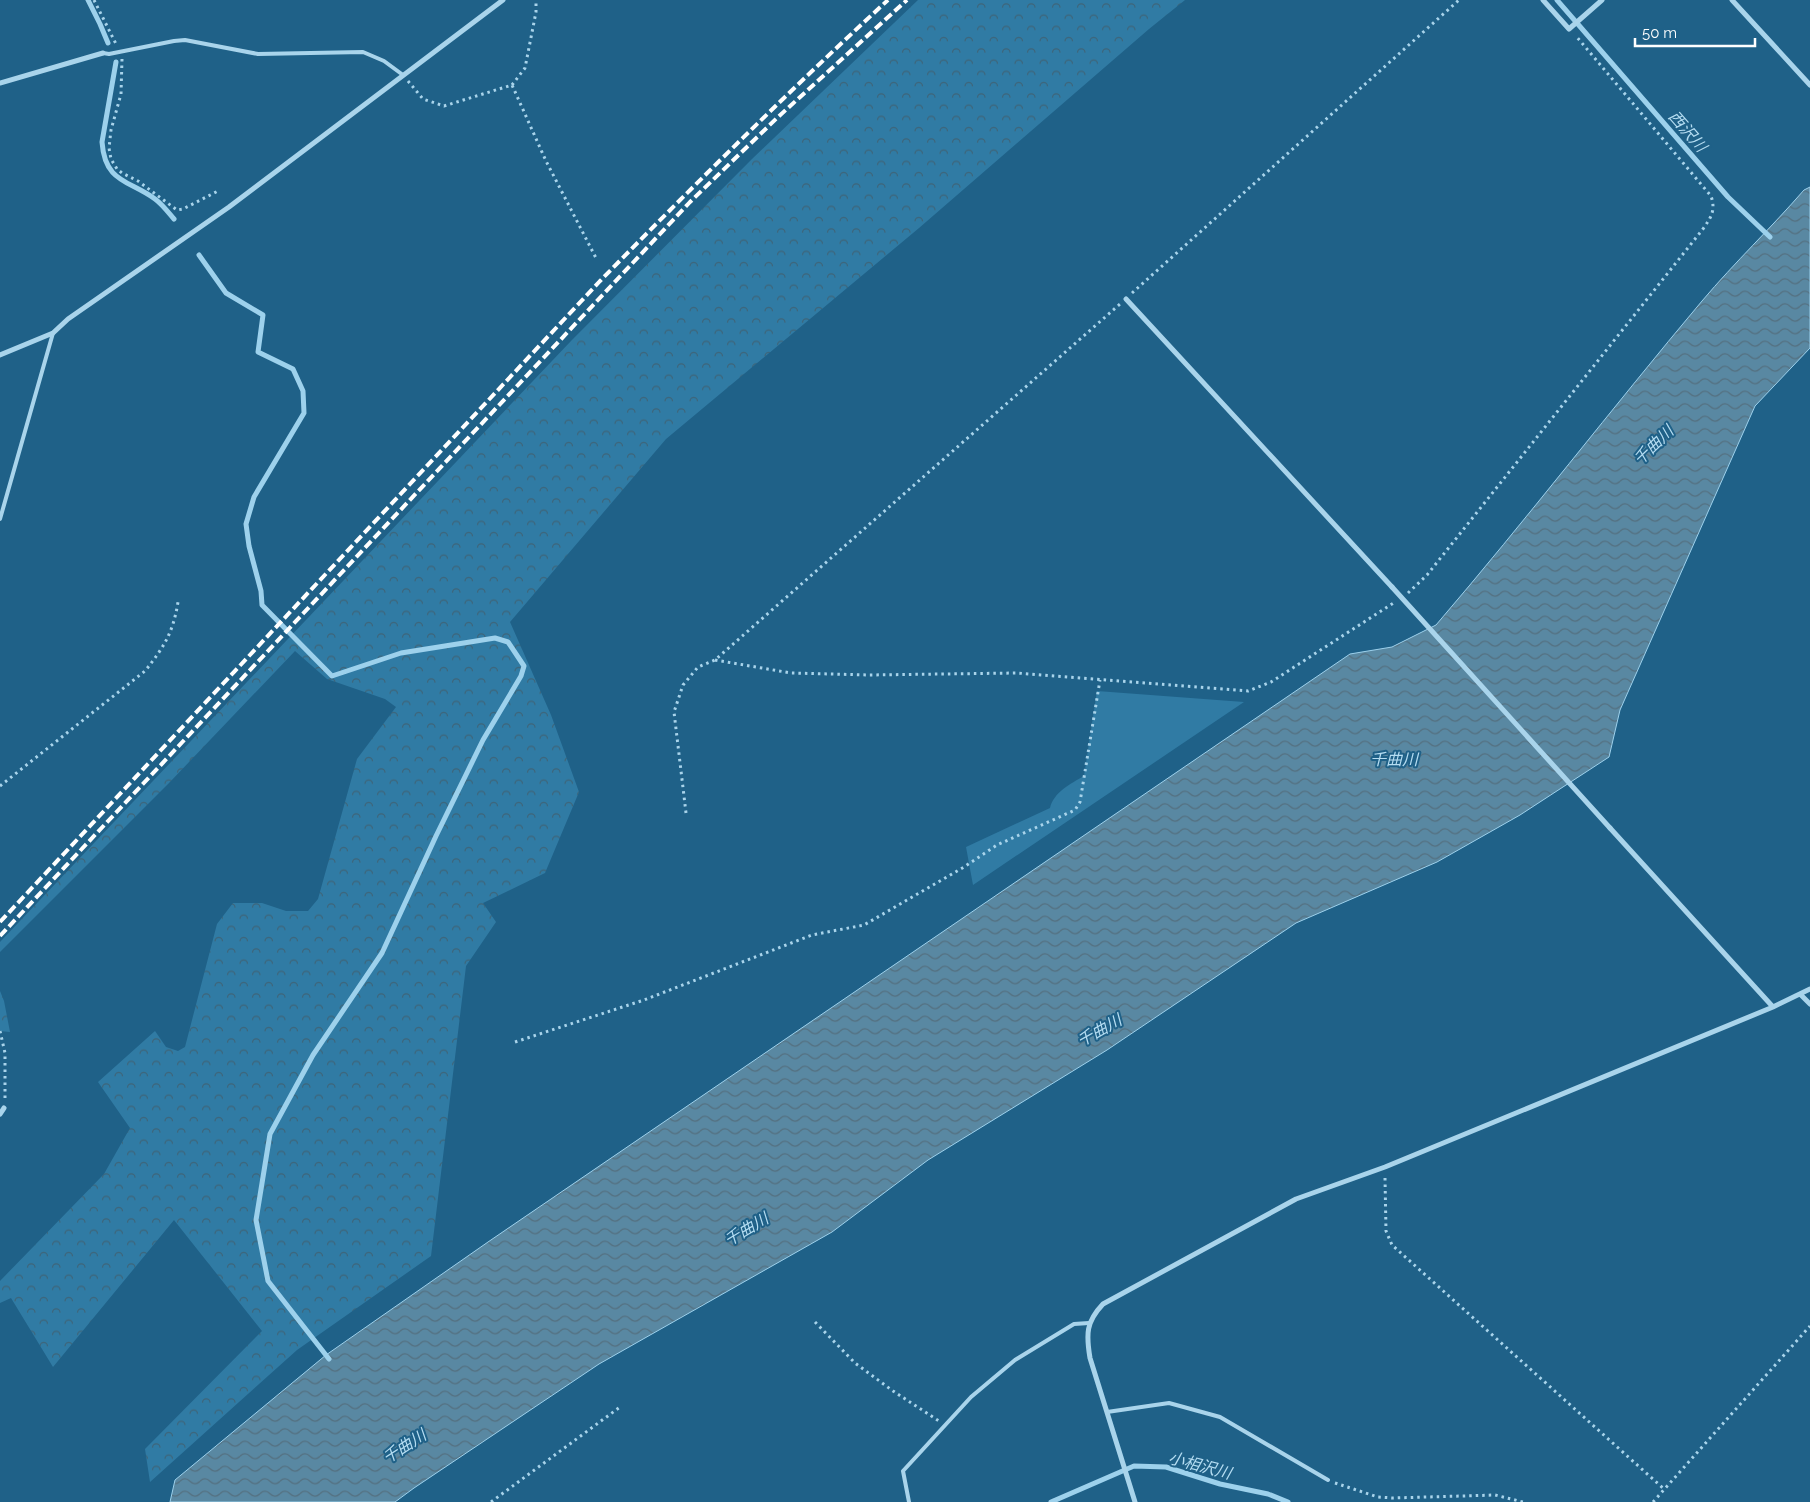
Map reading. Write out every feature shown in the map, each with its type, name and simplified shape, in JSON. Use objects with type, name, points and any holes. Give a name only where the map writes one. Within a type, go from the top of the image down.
[{"type":"street","points":[[0,355],[54,333],[68,318],[228,207],[503,0]]},
{"type":"street","points":[[1543,0],[1569,29],[1602,0]]},
{"type":"street","points":[[1732,0],[1810,85]]},
{"type":"street","points":[[0,83],[104,53]]},
{"type":"street","points":[[1126,299],[1392,587],[1773,1007]]},
{"type":"street","points":[[1135,1502],[1090,1358],[1088,1345],[1089,1323],[1103,1304],[1296,1199],[1385,1167],[1773,1007],[1810,989]]},
{"type":"street","points":[[1800,994],[1810,1004]]},
{"type":"street","points":[[0,1114],[4,1108]]},
{"type":"lane","points":[[104,53],[120,52],[174,40],[186,40],[258,54],[363,52],[384,61],[403,75]]},
{"type":"lane","points":[[0,519],[54,333]]},
{"type":"lane","points":[[909,1502],[904,1471],[972,1396],[1015,1360],[1074,1324],[1089,1323]]},
{"type":"lane","points":[[1106,1412],[1169,1403],[1220,1417],[1328,1480]]},
{"type":"path","points":[[94,0],[123,61],[121,94],[110,130],[111,159],[117,169],[138,181],[177,210],[183,209],[218,190]]},
{"type":"path","points":[[403,75],[423,99],[444,106],[512,85],[525,68],[536,12],[536,0]]},
{"type":"path","points":[[686,813],[674,712],[683,684],[698,667],[715,660],[1126,299],[1459,0]]},
{"type":"path","points":[[1407,594],[1427,575],[1712,215],[1714,205],[1710,196],[1569,29]]},
{"type":"path","points":[[512,85],[546,161],[597,260]]},
{"type":"path","points":[[715,660],[791,673],[869,675],[1017,673],[1248,691],[1271,682],[1399,599]]},
{"type":"path","points":[[0,786],[145,671],[162,650],[174,624],[178,602]]},
{"type":"path","points":[[515,1042],[644,1000],[812,935],[864,925],[997,846],[1075,810],[1080,802],[1100,680]]},
{"type":"path","points":[[0,1032],[5,1053],[4,1108]]},
{"type":"path","points":[[1385,1167],[1386,1231],[1392,1246],[1664,1489]]},
{"type":"path","points":[[815,1322],[855,1363],[946,1426]]},
{"type":"path","points":[[1653,1502],[1810,1326]]},
{"type":"path","points":[[491,1502],[620,1407]]},
{"type":"path","points":[[1328,1480],[1378,1497],[1496,1495],[1523,1502]]},
{"type":"green space","points":[[918,0],[1185,0],[919,228],[666,439],[510,622],[551,715],[579,792],[545,873],[483,903],[496,922],[466,966],[431,1256],[297,1350],[150,1482],[145,1449],[262,1331],[174,1220],[53,1367],[11,1298],[0,1303],[0,1281],[104,1174],[130,1128],[98,1082],[155,1031],[166,1047],[178,1051],[185,1047],[217,924],[233,903],[262,903],[286,911],[308,911],[318,899],[357,759],[396,707],[385,699],[327,679],[295,651],[169,783],[0,952],[0,942],[571,341],[752,159]]},
{"type":"green space","points":[[1097,691],[1244,702],[973,885],[966,847],[1050,808],[1059,793],[1068,785],[1084,776]]},
{"type":"green space","points":[[0,991],[4,1001],[10,1032],[0,1031]]},
{"type":"water","name":"千曲川","points":[[1810,187],[1810,348],[1755,406],[1620,710],[1609,757],[1520,815],[1437,862],[1296,923],[1107,1050],[928,1160],[832,1232],[599,1364],[395,1502],[170,1502],[175,1480],[326,1355],[488,1242],[1350,654],[1392,647],[1436,625],[1702,301],[1804,190]]},
{"type":"waterway","points":[[88,0],[108,43]]},
{"type":"waterway","name":"西沢川","points":[[1557,0],[1728,197],[1770,237]]},
{"type":"waterway","points":[[116,62],[102,142],[108,166],[120,179],[155,199],[174,219]]},
{"type":"waterway","points":[[199,255],[226,293],[263,315],[258,352],[293,369],[303,391],[304,413],[254,497],[246,524],[249,546],[261,591],[262,605],[332,676],[401,653],[495,638],[508,642],[524,666],[521,676],[483,740],[382,953],[313,1055],[270,1134],[256,1220],[268,1281],[329,1359]]},
{"type":"waterway","name":"小相沢川","points":[[1051,1502],[1134,1466],[1166,1467],[1220,1484],[1268,1494],[1288,1502]]},
{"type":"railway","points":[[0,922],[600,281],[742,139],[888,0]]},
{"type":"railway","points":[[0,936],[690,202],[778,117],[907,0]]}]
